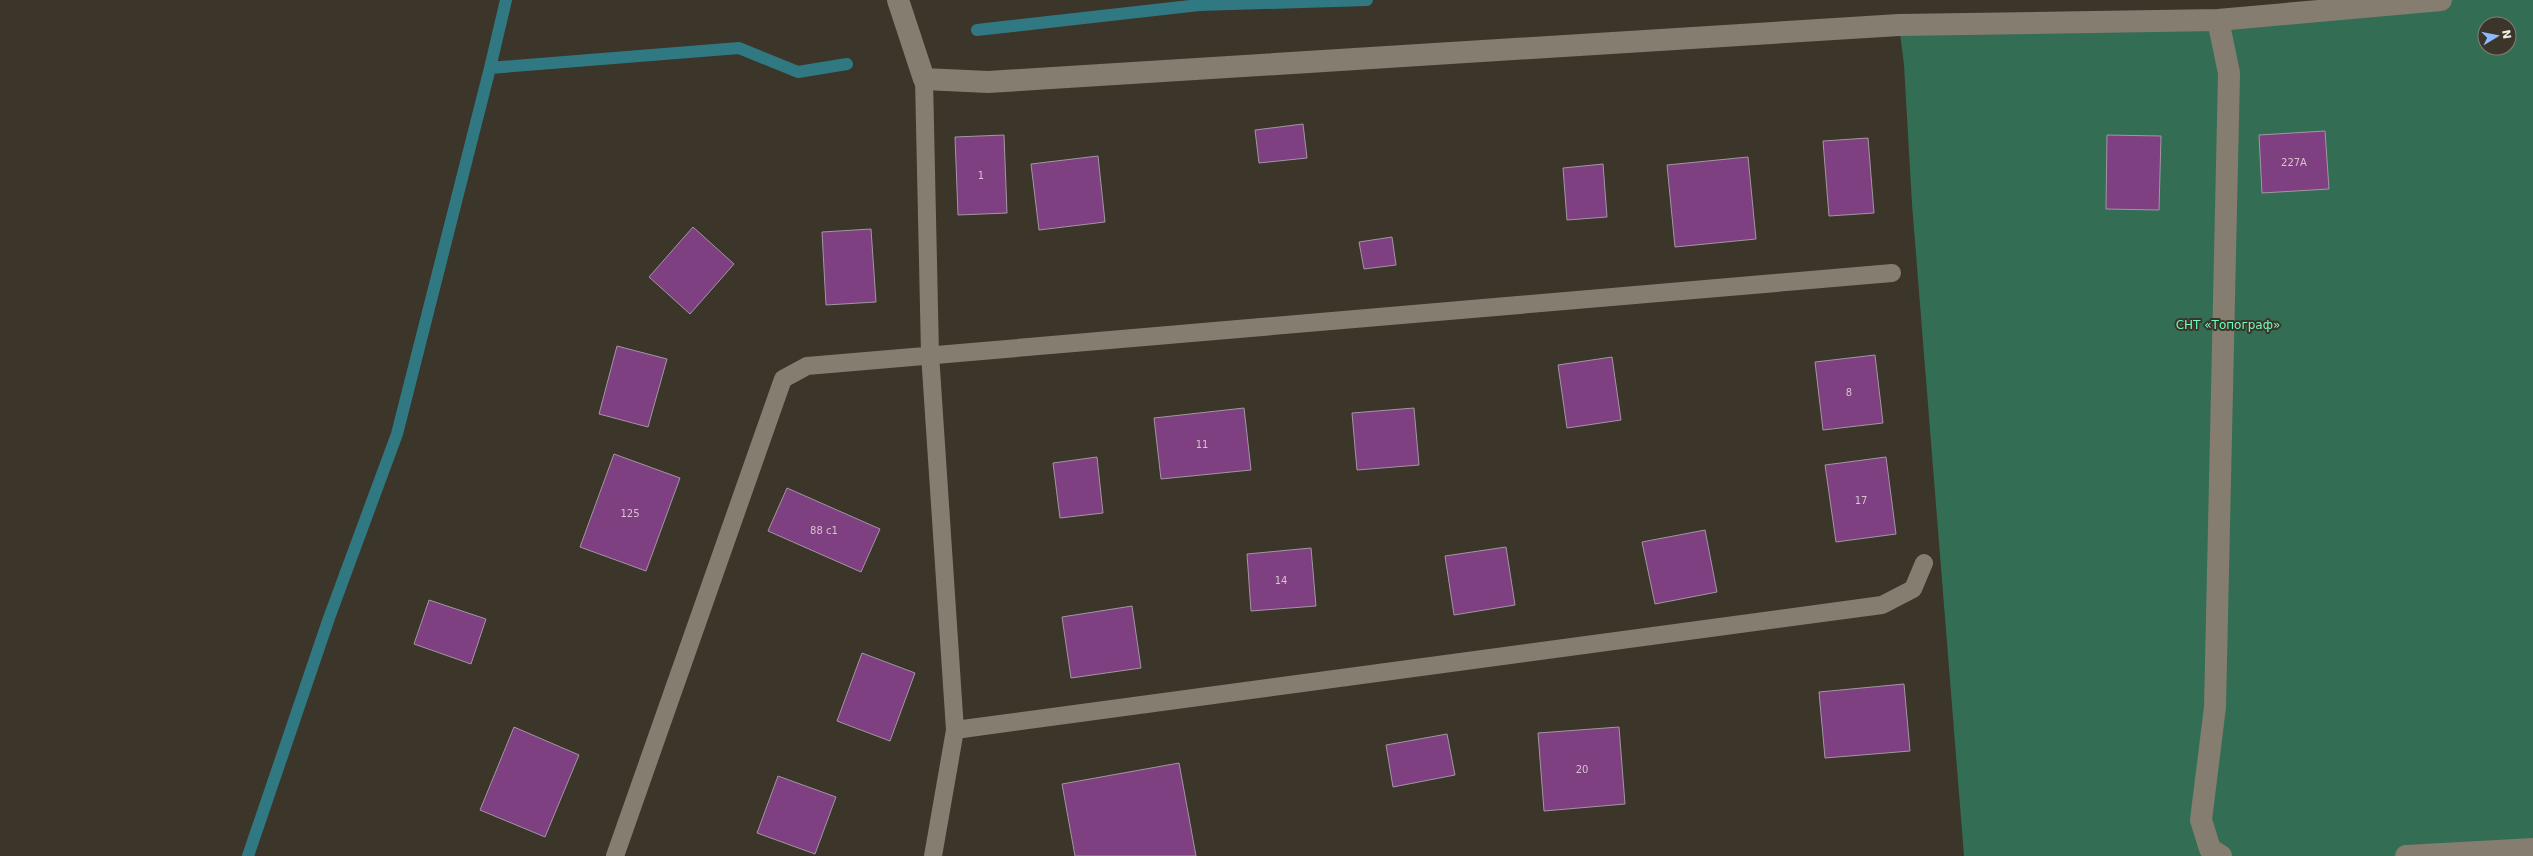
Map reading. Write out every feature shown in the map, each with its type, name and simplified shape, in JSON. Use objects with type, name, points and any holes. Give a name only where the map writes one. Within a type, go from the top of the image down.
[{"type":"street","points":[[898,0],[924,79],[988,82],[1899,25],[2218,20],[2441,0]]},
{"type":"street","points":[[2218,20],[2229,73],[2216,699],[2201,820],[2210,849],[2220,856]]},
{"type":"street","points":[[2406,856],[2533,849]]},
{"type":"lane","points":[[924,79],[930,354],[955,730],[933,856]]},
{"type":"lane","points":[[616,856],[783,379],[807,366],[930,354],[1892,273]]},
{"type":"lane","points":[[955,730],[1882,605],[1913,589],[1924,562]]},
{"type":"green space","name":"СНТ «Топограф»","points":[[2441,0],[2533,0],[2533,849],[2406,856],[1964,856],[1912,204],[1904,65],[1899,25]]},
{"type":"building","points":[[1303,124],[1307,158],[1259,163],[1255,130]]},
{"type":"building","points":[[2325,131],[2329,189],[2262,193],[2259,135]]},
{"type":"building","points":[[1004,135],[1007,213],[958,215],[955,137]]},
{"type":"building","points":[[2107,135],[2161,136],[2159,210],[2106,209]]},
{"type":"building","points":[[1868,138],[1874,213],[1829,216],[1823,141]]},
{"type":"building","points":[[1098,156],[1105,222],[1039,230],[1031,164]]},
{"type":"building","points":[[1748,157],[1756,239],[1675,247],[1667,165]]},
{"type":"building","points":[[1603,164],[1607,217],[1567,220],[1563,168]]},
{"type":"building","points":[[693,227],[734,264],[690,314],[649,277]]},
{"type":"building","points":[[871,229],[876,302],[826,305],[822,232]]},
{"type":"building","points":[[1392,237],[1396,265],[1364,269],[1359,242]]},
{"type":"building","points":[[617,346],[667,359],[648,427],[599,414]]},
{"type":"building","points":[[1875,355],[1883,423],[1823,430],[1815,362]]},
{"type":"building","points":[[1612,357],[1621,420],[1567,428],[1558,365]]},
{"type":"building","points":[[1244,408],[1251,470],[1161,479],[1154,418]]},
{"type":"building","points":[[1414,408],[1419,465],[1357,470],[1352,413]]},
{"type":"building","points":[[614,454],[680,478],[646,571],[580,547]]},
{"type":"building","points":[[1097,457],[1103,513],[1060,518],[1053,463]]},
{"type":"building","points":[[1886,457],[1896,534],[1836,542],[1825,465]]},
{"type":"building","points":[[787,488],[880,529],[861,572],[768,531]]},
{"type":"building","points":[[1705,530],[1717,592],[1655,604],[1642,542]]},
{"type":"building","points":[[1506,547],[1515,605],[1454,615],[1445,556]]},
{"type":"building","points":[[1311,548],[1316,606],[1251,611],[1247,554]]},
{"type":"building","points":[[429,600],[486,619],[471,664],[414,644]]},
{"type":"building","points":[[1132,606],[1141,668],[1071,678],[1062,617]]},
{"type":"building","points":[[862,653],[915,673],[890,741],[837,721]]},
{"type":"building","points":[[1904,684],[1910,751],[1825,758],[1819,692]]},
{"type":"building","points":[[514,727],[579,755],[545,837],[480,810]]},
{"type":"building","points":[[1619,727],[1625,804],[1544,811],[1538,733]]},
{"type":"building","points":[[1447,734],[1455,775],[1393,787],[1386,745]]},
{"type":"building","points":[[1179,763],[1196,856],[1075,856],[1062,784]]},
{"type":"building","points":[[778,776],[836,797],[815,854],[757,833]]},
{"type":"waterway","points":[[490,68],[506,0]]},
{"type":"waterway","points":[[977,30],[1199,5],[1367,0]]},
{"type":"waterway","points":[[248,856],[329,618],[397,434],[490,68],[739,48],[798,72],[847,64]]}]
